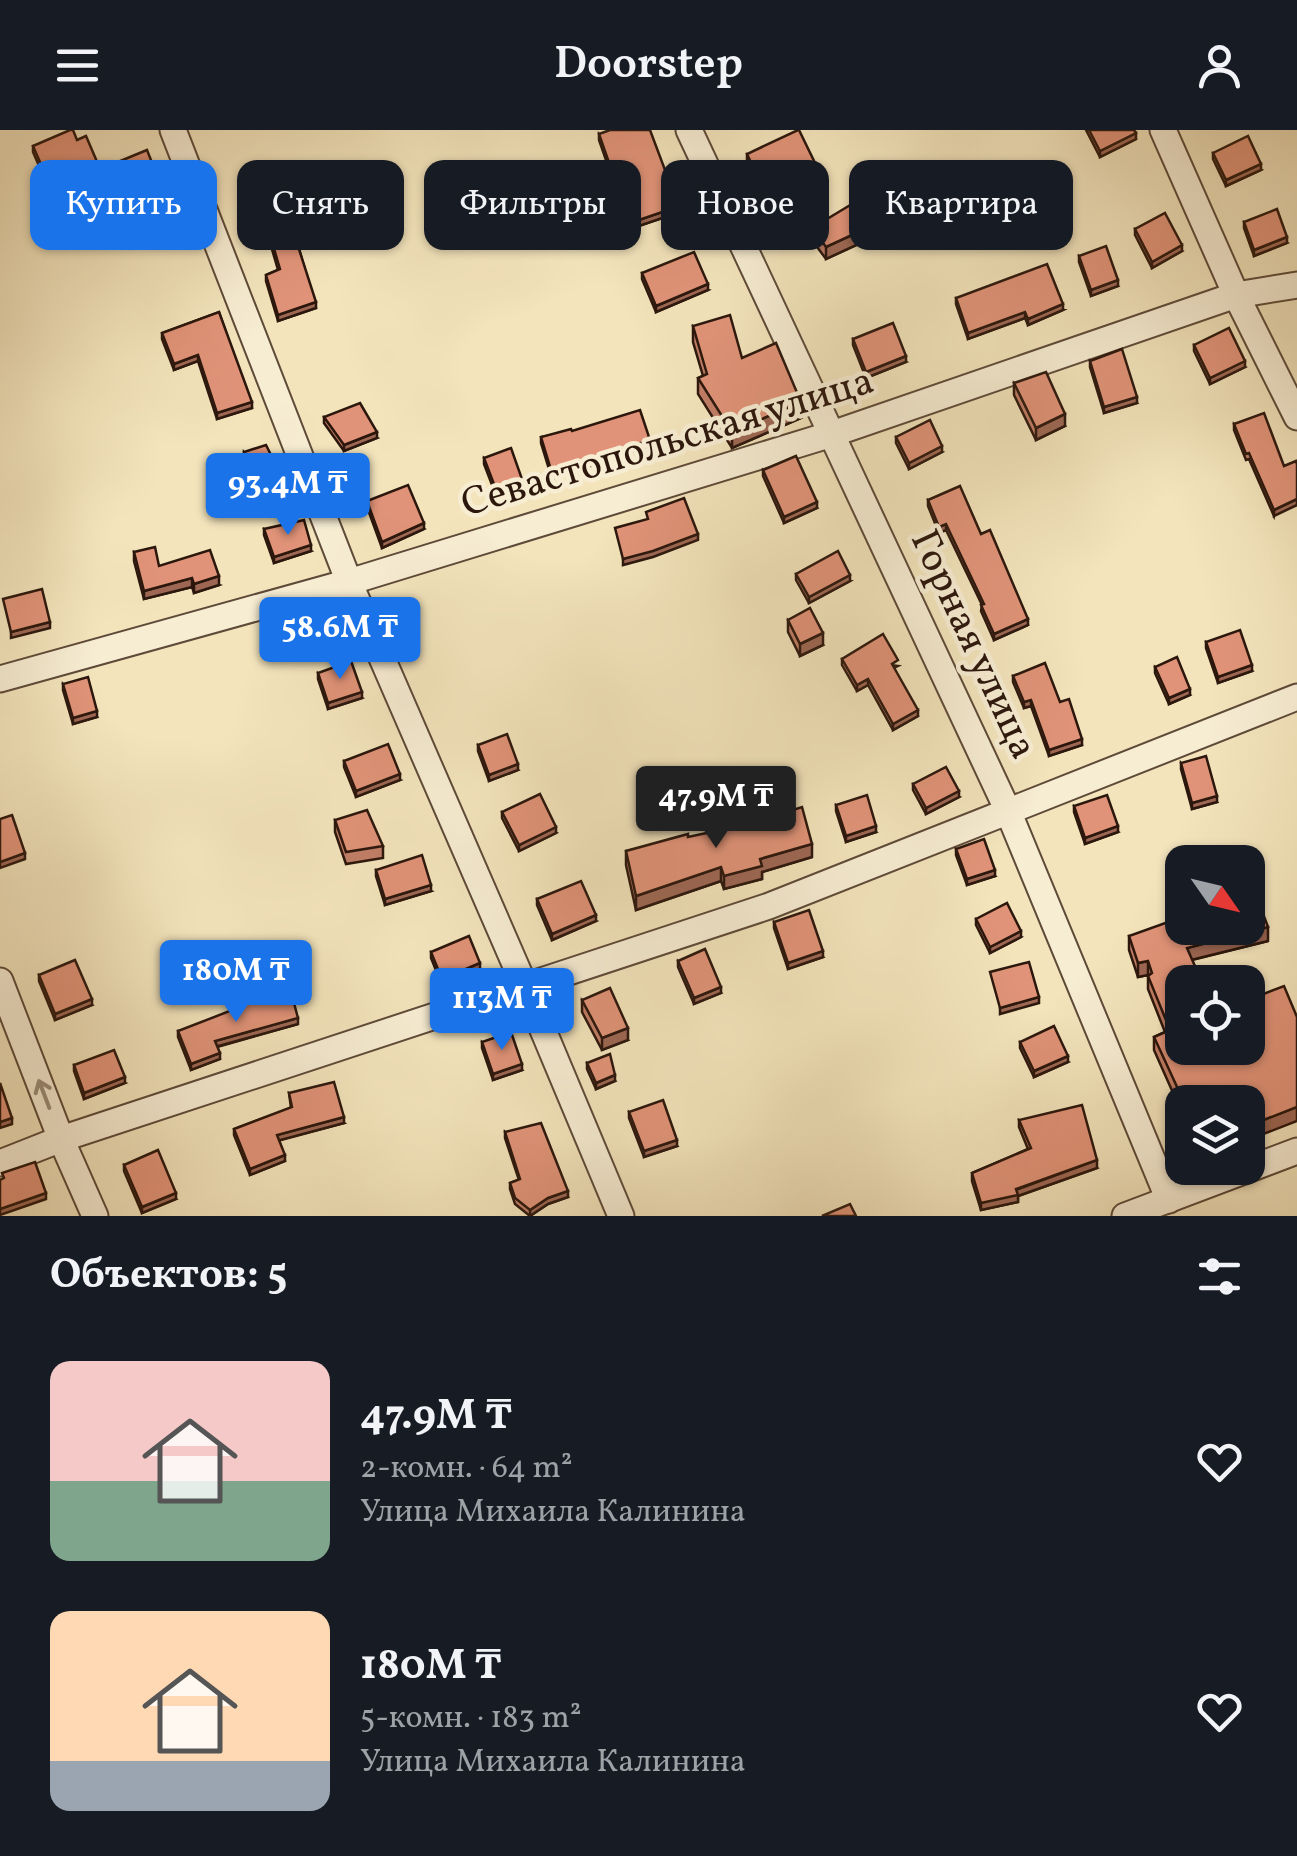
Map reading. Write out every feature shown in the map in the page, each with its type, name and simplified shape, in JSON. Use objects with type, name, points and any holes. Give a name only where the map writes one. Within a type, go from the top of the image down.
[{"type":"street","points":[[173,130],[349,582],[622,1216]]},
{"type":"street","name":"Горная улица","points":[[689,130],[1008,811],[1169,1200]]},
{"type":"street","points":[[1163,130],[1236,295],[1297,418]]},
{"type":"street","name":"Севастопольская улица","points":[[0,679],[349,582],[832,434],[1236,295],[1297,285]]},
{"type":"street","points":[[0,1163],[61,1139],[769,906],[1297,697]]},
{"type":"street","points":[[0,981],[61,1139],[96,1216]]},
{"type":"street","points":[[1126,1216],[1297,1151]]},
{"type":"building","points":[[73,130],[77,140],[86,136],[96,160],[39,160],[33,146]]},
{"type":"building","points":[[610,130],[650,130],[661,160],[661,212],[641,219],[641,160],[608,160],[599,134]]},
{"type":"building","points":[[799,130],[814,160],[750,160],[747,154]]},
{"type":"building","points":[[1089,130],[1134,130],[1136,133],[1100,151]]},
{"type":"building","points":[[1248,136],[1261,164],[1226,180],[1213,153]]},
{"type":"building","points":[[147,150],[151,160],[123,160]]},
{"type":"building","points":[[849,206],[849,236],[829,246],[829,218]]},
{"type":"building","points":[[1277,209],[1287,237],[1254,250],[1244,222]]},
{"type":"building","points":[[1165,213],[1182,245],[1152,262],[1135,229]]},
{"type":"building","points":[[1106,246],[1118,280],[1091,290],[1079,256]]},
{"type":"building","points":[[274,250],[299,250],[316,302],[278,315],[266,275],[280,269]]},
{"type":"building","points":[[694,252],[708,284],[656,306],[642,273]]},
{"type":"building","points":[[1047,264],[1063,304],[1028,319],[1025,312],[968,333],[956,298]]},
{"type":"building","points":[[219,312],[252,402],[217,413],[198,355],[174,364],[162,333]]},
{"type":"building","points":[[730,315],[742,358],[776,343],[801,402],[732,432],[698,378],[707,374],[693,326]]},
{"type":"building","points":[[893,323],[906,356],[866,372],[853,339]]},
{"type":"building","points":[[1229,328],[1245,361],[1210,378],[1194,345]]},
{"type":"building","points":[[1122,349],[1137,397],[1104,407],[1090,361]]},
{"type":"building","points":[[1046,372],[1065,414],[1036,428],[1014,383]]},
{"type":"building","points":[[360,403],[377,432],[344,445],[324,417]]},
{"type":"building","points":[[640,410],[650,440],[552,473],[541,437]]},
{"type":"building","points":[[1264,413],[1284,466],[1296,461],[1297,464],[1297,499],[1274,510],[1234,424]]},
{"type":"building","points":[[930,420],[942,446],[909,463],[896,437]]},
{"type":"building","points":[[266,445],[283,486],[257,493],[244,452]]},
{"type":"building","points":[[511,448],[523,482],[497,492],[484,458]]},
{"type":"building","points":[[796,456],[817,502],[784,517],[763,470]]},
{"type":"building","points":[[408,485],[424,523],[382,542],[367,501]]},
{"type":"building","points":[[960,486],[981,534],[990,530],[1028,619],[994,634],[946,524],[939,527],[928,500]]},
{"type":"building","points":[[684,498],[698,534],[623,559],[615,528],[648,519],[646,512]]},
{"type":"building","points":[[304,520],[311,545],[274,557],[264,529]]},
{"type":"building","points":[[155,547],[159,566],[210,550],[219,576],[194,584],[192,578],[144,591],[134,552]]},
{"type":"building","points":[[838,551],[850,575],[809,597],[796,574]]},
{"type":"building","points":[[42,589],[50,622],[11,632],[3,599]]},
{"type":"building","points":[[810,608],[823,633],[800,644],[788,620]]},
{"type":"building","points":[[1240,630],[1252,665],[1218,677],[1206,642]]},
{"type":"building","points":[[883,634],[898,660],[892,664],[918,710],[893,724],[868,679],[857,685],[842,659]]},
{"type":"building","points":[[1177,657],[1190,689],[1169,698],[1155,667]]},
{"type":"building","points":[[351,661],[362,692],[328,703],[318,673]]},
{"type":"building","points":[[1045,663],[1060,702],[1069,699],[1082,739],[1049,750],[1031,700],[1024,702],[1013,676]]},
{"type":"building","points":[[88,677],[97,711],[73,718],[63,684]]},
{"type":"building","points":[[507,734],[518,764],[489,775],[478,745]]},
{"type":"building","points":[[388,744],[400,774],[356,791],[344,761]]},
{"type":"building","points":[[1206,756],[1217,796],[1192,803],[1181,763]]},
{"type":"building","points":[[946,767],[959,791],[926,808],[913,784]]},
{"type":"building","points":[[540,794],[556,827],[519,845],[502,812]]},
{"type":"building","points":[[867,795],[876,826],[846,836],[836,805]]},
{"type":"building","points":[[1107,795],[1118,826],[1085,838],[1074,806]]},
{"type":"building","points":[[802,807],[812,844],[760,859],[762,866],[724,876],[721,867],[636,896],[626,851],[688,834],[772,819]]},
{"type":"building","points":[[367,810],[383,846],[346,852],[335,820]]},
{"type":"building","points":[[12,815],[25,853],[0,862],[0,819]]},
{"type":"building","points":[[984,839],[995,870],[967,879],[956,849]]},
{"type":"building","points":[[422,855],[431,885],[385,899],[376,870]]},
{"type":"building","points":[[581,881],[596,915],[552,934],[537,899]]},
{"type":"building","points":[[1007,903],[1021,931],[990,947],[976,919]]},
{"type":"building","points":[[809,910],[823,951],[788,963],[774,922]]},
{"type":"building","points":[[1165,923],[1165,945],[1199,945],[1187,948],[1194,965],[1165,965],[1165,1018],[1148,976],[1152,973],[1148,961],[1138,963],[1129,936]]},
{"type":"building","points":[[469,936],[480,963],[442,979],[431,952]]},
{"type":"building","points":[[705,949],[721,987],[694,998],[678,961]]},
{"type":"building","points":[[75,960],[92,999],[55,1014],[39,975]]},
{"type":"building","points":[[1029,962],[1039,997],[1000,1008],[990,972]]},
{"type":"building","points":[[1284,986],[1297,1017],[1297,1107],[1265,1119],[1265,1085],[1176,1085],[1167,1065],[1265,1065],[1265,993]]},
{"type":"building","points":[[610,988],[628,1028],[602,1038],[582,1000]]},
{"type":"building","points":[[291,992],[298,1018],[215,1041],[220,1053],[191,1064],[178,1031],[235,1007]]},
{"type":"building","points":[[1054,1026],[1068,1056],[1034,1071],[1020,1042]]},
{"type":"building","points":[[511,1032],[522,1064],[493,1074],[482,1042]]},
{"type":"building","points":[[1165,1032],[1165,1061],[1154,1037]]},
{"type":"building","points":[[114,1050],[125,1077],[84,1093],[74,1065]]},
{"type":"building","points":[[610,1054],[615,1075],[596,1083],[587,1063]]},
{"type":"building","points":[[334,1082],[344,1117],[277,1135],[285,1155],[250,1169],[234,1129],[292,1107],[289,1093]]},
{"type":"building","points":[[0,1083],[12,1118],[0,1122]]},
{"type":"building","points":[[663,1100],[677,1140],[644,1151],[629,1112]]},
{"type":"building","points":[[1082,1105],[1097,1160],[1016,1189],[1018,1195],[981,1203],[972,1173],[1031,1148],[1019,1120]]},
{"type":"building","points":[[541,1123],[568,1191],[530,1210],[515,1198],[510,1183],[520,1179],[505,1132]]},
{"type":"building","points":[[158,1150],[176,1193],[142,1207],[124,1165]]},
{"type":"building","points":[[35,1162],[46,1193],[0,1209],[2,1173]]},
{"type":"building","points":[[850,1204],[856,1216],[822,1216]]}]
